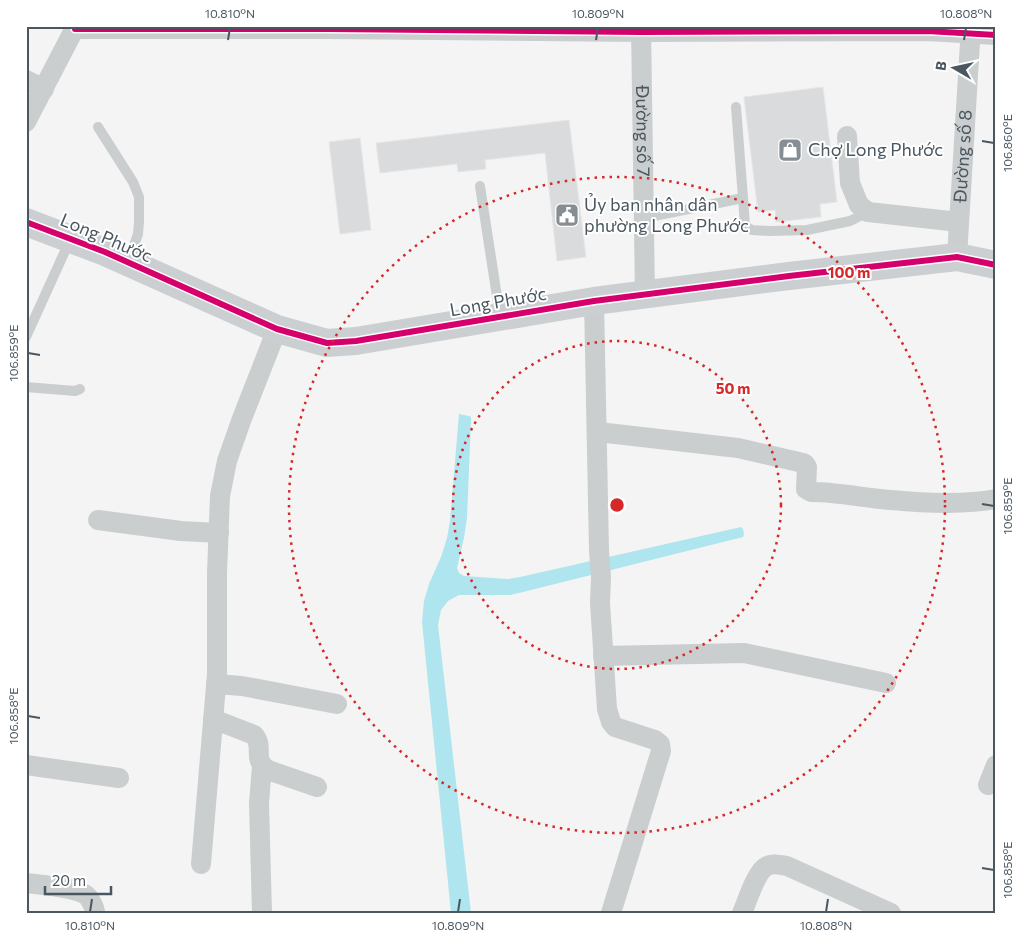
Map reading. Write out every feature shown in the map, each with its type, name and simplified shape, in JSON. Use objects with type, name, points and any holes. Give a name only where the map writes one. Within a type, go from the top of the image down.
[{"type":"street","points":[[26,122],[35,85],[75,28],[971,30],[996,35]]},
{"type":"street","name":"Đường số 7","points":[[641,29],[645,296]]},
{"type":"street","name":"Đường số 8","points":[[957,256],[971,30]]},
{"type":"street","points":[[847,136],[850,182],[859,205],[868,212],[959,222]]},
{"type":"street","name":"Long Phước","points":[[26,222],[105,252],[278,329],[327,342],[356,341],[594,301],[957,256],[996,265]]},
{"type":"street","points":[[594,301],[599,550],[602,577],[600,603],[607,709],[610,722],[614,726],[655,740],[660,744],[661,751],[611,913]]},
{"type":"street","points":[[201,864],[216,684],[220,496],[227,461],[278,329]]},
{"type":"street","points":[[598,432],[738,448],[803,463],[807,467],[806,489],[811,492],[893,500],[947,502],[996,499]]},
{"type":"street","points":[[98,520],[181,531],[219,533]]},
{"type":"street","points":[[603,656],[744,653],[886,683]]},
{"type":"street","points":[[216,684],[242,686],[337,704]]},
{"type":"street","points":[[213,719],[254,735],[258,739],[259,758],[262,766],[259,803],[262,913]]},
{"type":"street","points":[[26,765],[119,778]]},
{"type":"street","points":[[988,785],[996,765]]},
{"type":"street","points":[[262,766],[268,770],[317,787]]},
{"type":"street","points":[[742,913],[758,875],[763,868],[770,865],[787,866],[891,913]]},
{"type":"street","points":[[26,883],[72,889],[87,895],[95,909],[95,913]]},
{"type":"lane","points":[[736,108],[745,226],[752,230],[807,230],[850,221],[868,212]]},
{"type":"lane","points":[[98,127],[133,182],[139,197],[138,234],[128,263]]},
{"type":"lane","points":[[480,186],[500,317]]},
{"type":"lane","points":[[644,218],[744,198]]},
{"type":"lane","points":[[26,337],[71,239]]},
{"type":"lane","points":[[26,387],[75,391],[80,389]]},
{"type":"water","points":[[459,414],[471,417],[467,518],[457,568],[459,573],[464,576],[508,579],[741,527],[744,534],[743,537],[510,595],[459,595],[448,601],[441,610],[438,625],[471,913],[451,913],[422,622],[424,601],[429,584],[447,538]]},
{"type":"building","name":"Chợ Long Phước","points":[[823,87],[837,202],[820,204],[821,217],[776,222],[775,210],[758,212],[744,97]]},
{"type":"building","name":"Ủy ban nhân dân phường Long Phước","points":[[569,120],[586,257],[557,261],[545,153],[485,160],[486,169],[458,172],[457,164],[380,173],[376,143]]},
{"type":"building","points":[[360,138],[371,230],[340,234],[329,142]]},
{"type":"cycle path","points":[[75,29],[641,32],[927,31],[996,35]]},
{"type":"cycle path","points":[[26,222],[105,252],[277,329],[327,343],[356,341],[594,301],[789,276],[957,257],[996,265]]},
{"type":"place","name":"Chợ Long Phước","points":[[790,150]]},
{"type":"place","name":"Ủy ban nhân dân phường Long Phước","points":[[567,215]]}]
